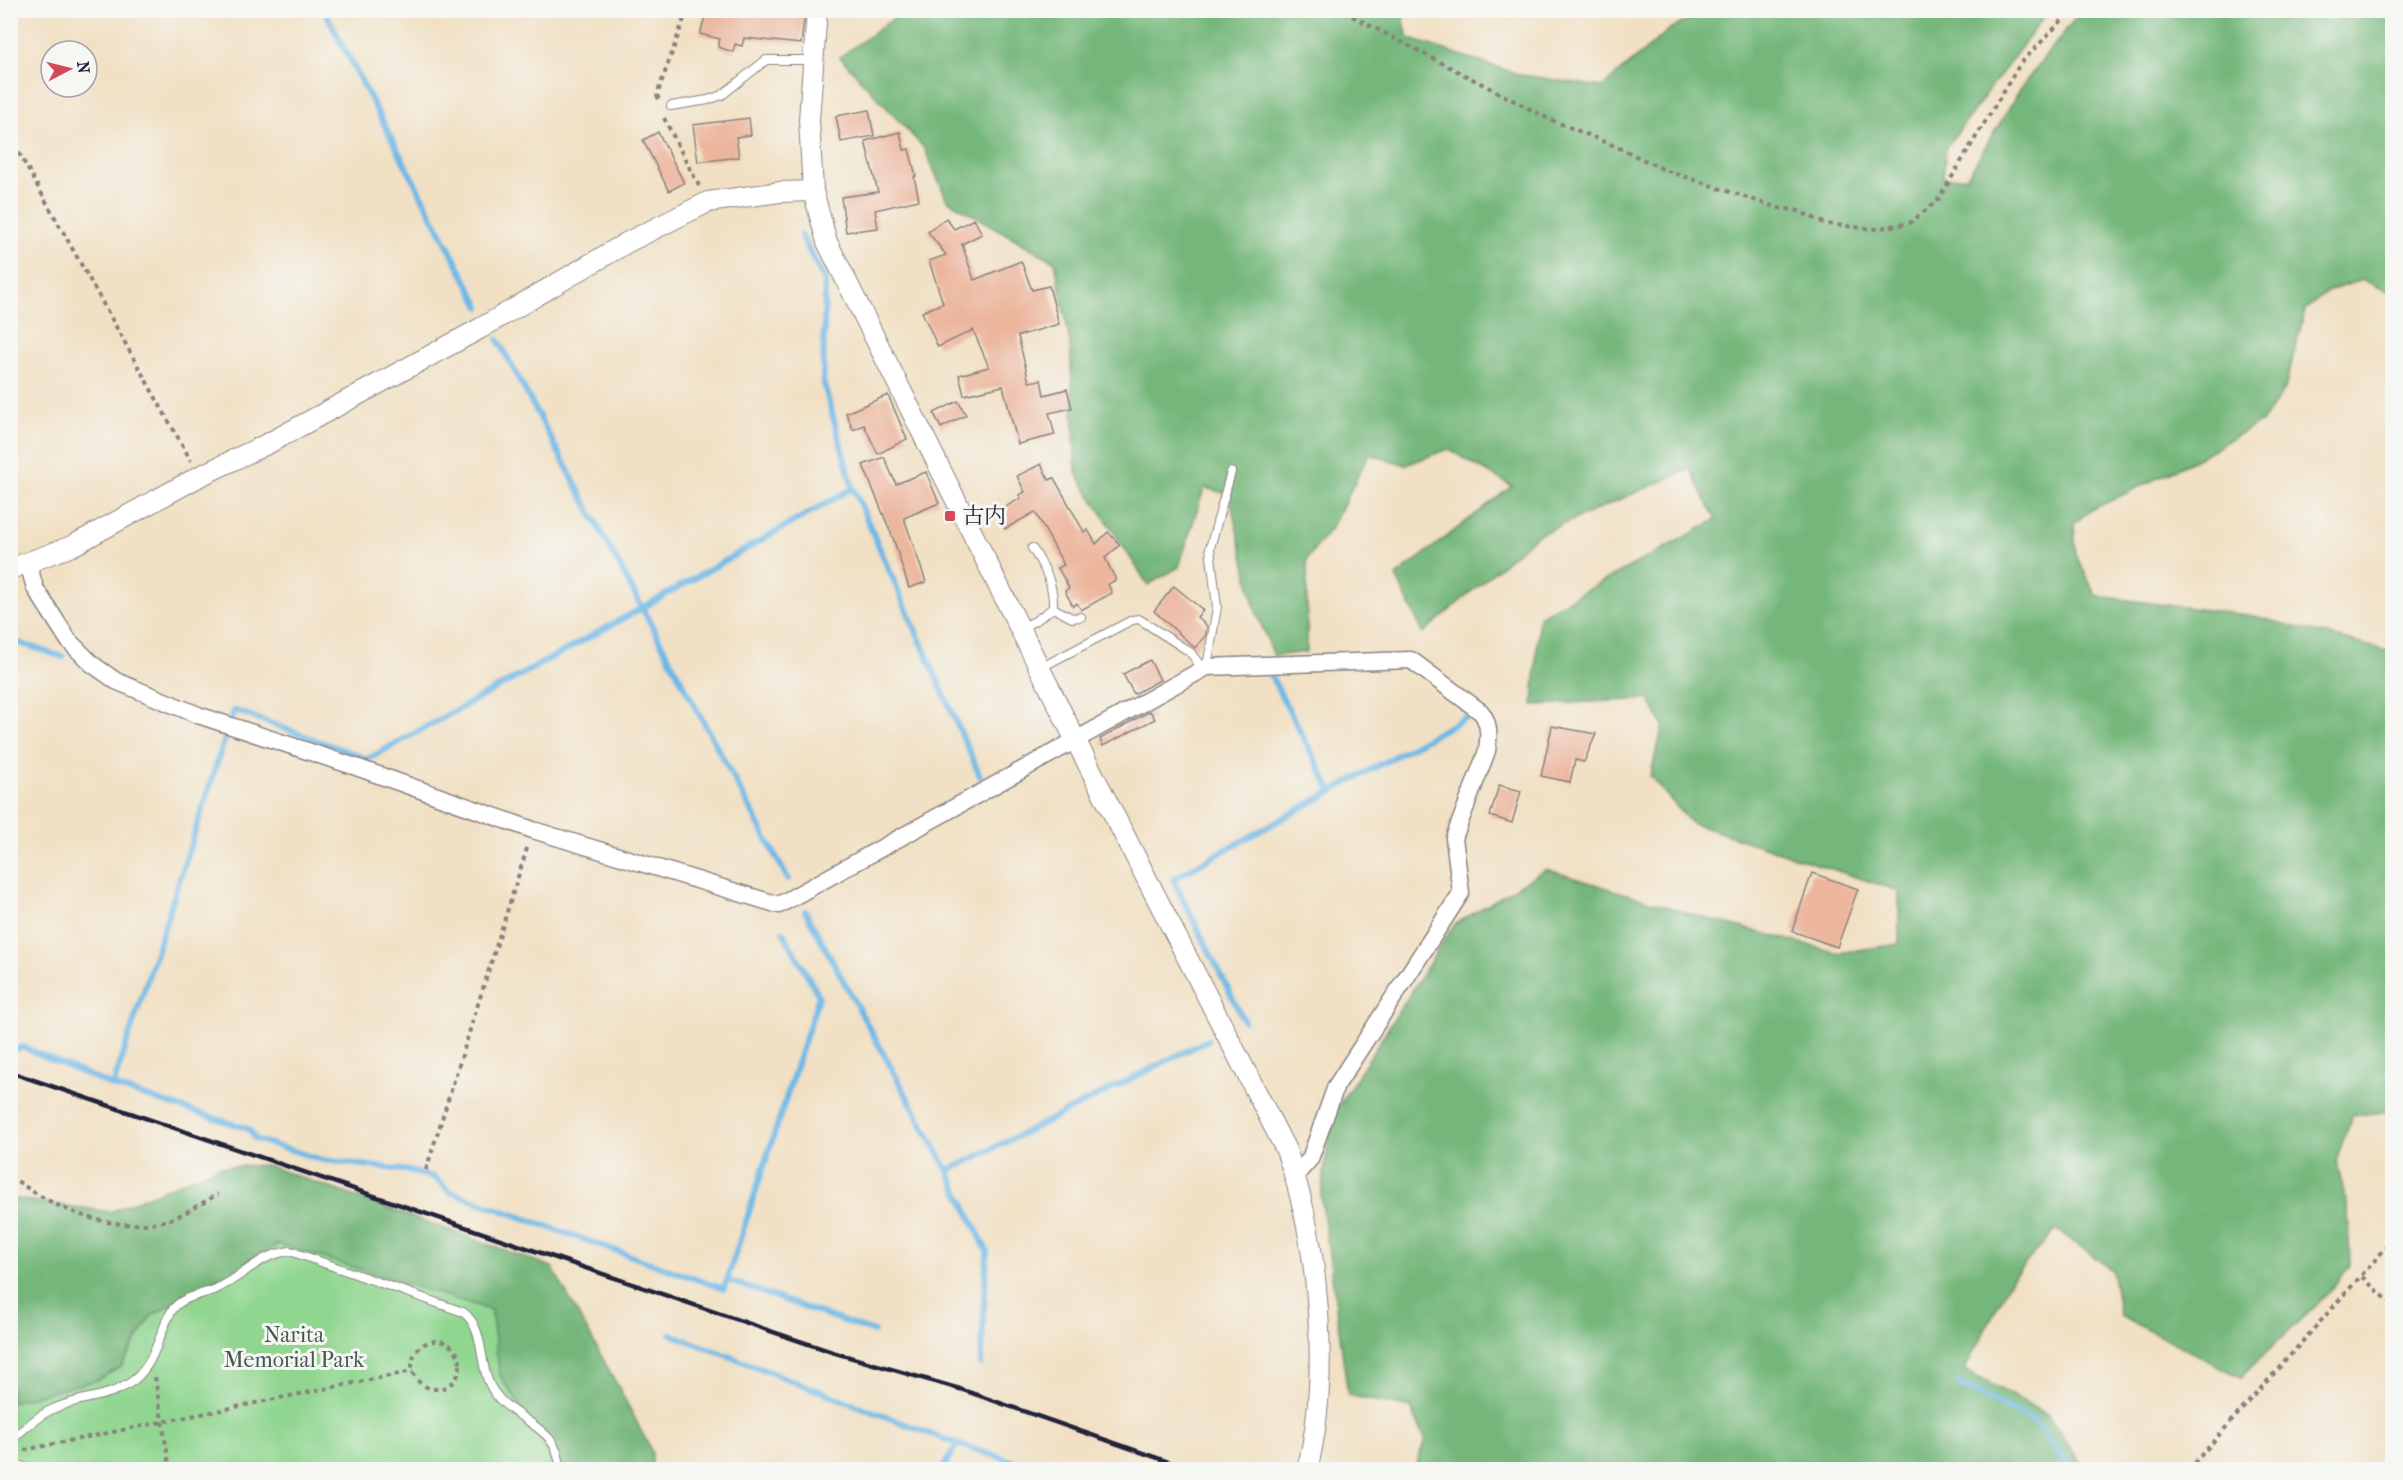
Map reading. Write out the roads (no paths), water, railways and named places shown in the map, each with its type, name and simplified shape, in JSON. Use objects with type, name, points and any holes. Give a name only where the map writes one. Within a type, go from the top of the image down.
[{"type":"street","points":[[817,10],[808,120],[813,191],[826,242],[1076,741],[1286,1150],[1295,1176],[1311,1251],[1318,1320],[1319,1376],[1314,1441],[1307,1470]]},
{"type":"street","points":[[813,191],[780,192],[708,202],[628,242],[481,327],[269,443],[200,476],[72,546],[19,566],[69,641],[92,664],[116,681],[198,715],[533,830],[779,905],[1205,668],[1411,660],[1480,712],[1487,720],[1489,738],[1487,751],[1454,838],[1461,893],[1336,1086],[1310,1158],[1295,1176]]},
{"type":"lane","points":[[671,106],[708,100],[722,94],[766,60],[813,60]]},
{"type":"lane","points":[[1205,668],[1217,607],[1210,548],[1231,471]]},
{"type":"lane","points":[[1032,548],[1048,573],[1053,608]]},
{"type":"lane","points":[[1019,628],[1035,621],[1053,608]]},
{"type":"lane","points":[[1053,608],[1072,618],[1081,617]]},
{"type":"lane","points":[[1040,669],[1132,620],[1139,620],[1190,652],[1205,668]]},
{"type":"lane","points":[[10,1442],[26,1427],[53,1408],[107,1395],[135,1379],[152,1358],[171,1313],[178,1304],[194,1295],[221,1287],[261,1259],[290,1251],[463,1312],[472,1319],[488,1380],[494,1394],[547,1435],[556,1447],[560,1470]]},
{"type":"lane","points":[[10,1461],[30,1470]]},
{"type":"lane","points":[[93,1470],[112,1466],[146,1470]]},
{"type":"waterway","points":[[324,10],[480,307]]},
{"type":"waterway","points":[[801,235],[825,281],[823,381],[853,488],[980,776]]},
{"type":"waterway","points":[[498,340],[788,879]]},
{"type":"waterway","points":[[113,1086],[234,710],[368,759],[642,608],[853,488]]},
{"type":"waterway","points":[[10,640],[63,657]]},
{"type":"waterway","points":[[1271,676],[1332,792]]},
{"type":"waterway","points":[[1244,1021],[1173,879],[1468,716]]},
{"type":"waterway","points":[[805,911],[948,1171],[987,1251],[981,1364]]},
{"type":"waterway","points":[[10,1051],[23,1047],[113,1086],[249,1129],[255,1139],[323,1160],[411,1171],[435,1178],[450,1192],[724,1289],[819,996],[783,932]]},
{"type":"waterway","points":[[948,1171],[1208,1040]]},
{"type":"waterway","points":[[727,1280],[874,1332]]},
{"type":"waterway","points":[[671,1334],[957,1444],[1042,1470]]},
{"type":"waterway","points":[[1958,1384],[2034,1421],[2072,1470]]},
{"type":"waterway","points":[[942,1470],[957,1444]]},
{"type":"railway","points":[[10,1072],[832,1352],[960,1389],[1192,1470]]},
{"type":"place","name":"古内","points":[[950,516]]},
{"type":"park label","name":"Narita Memorial Park","points":[[294,1348]]}]
